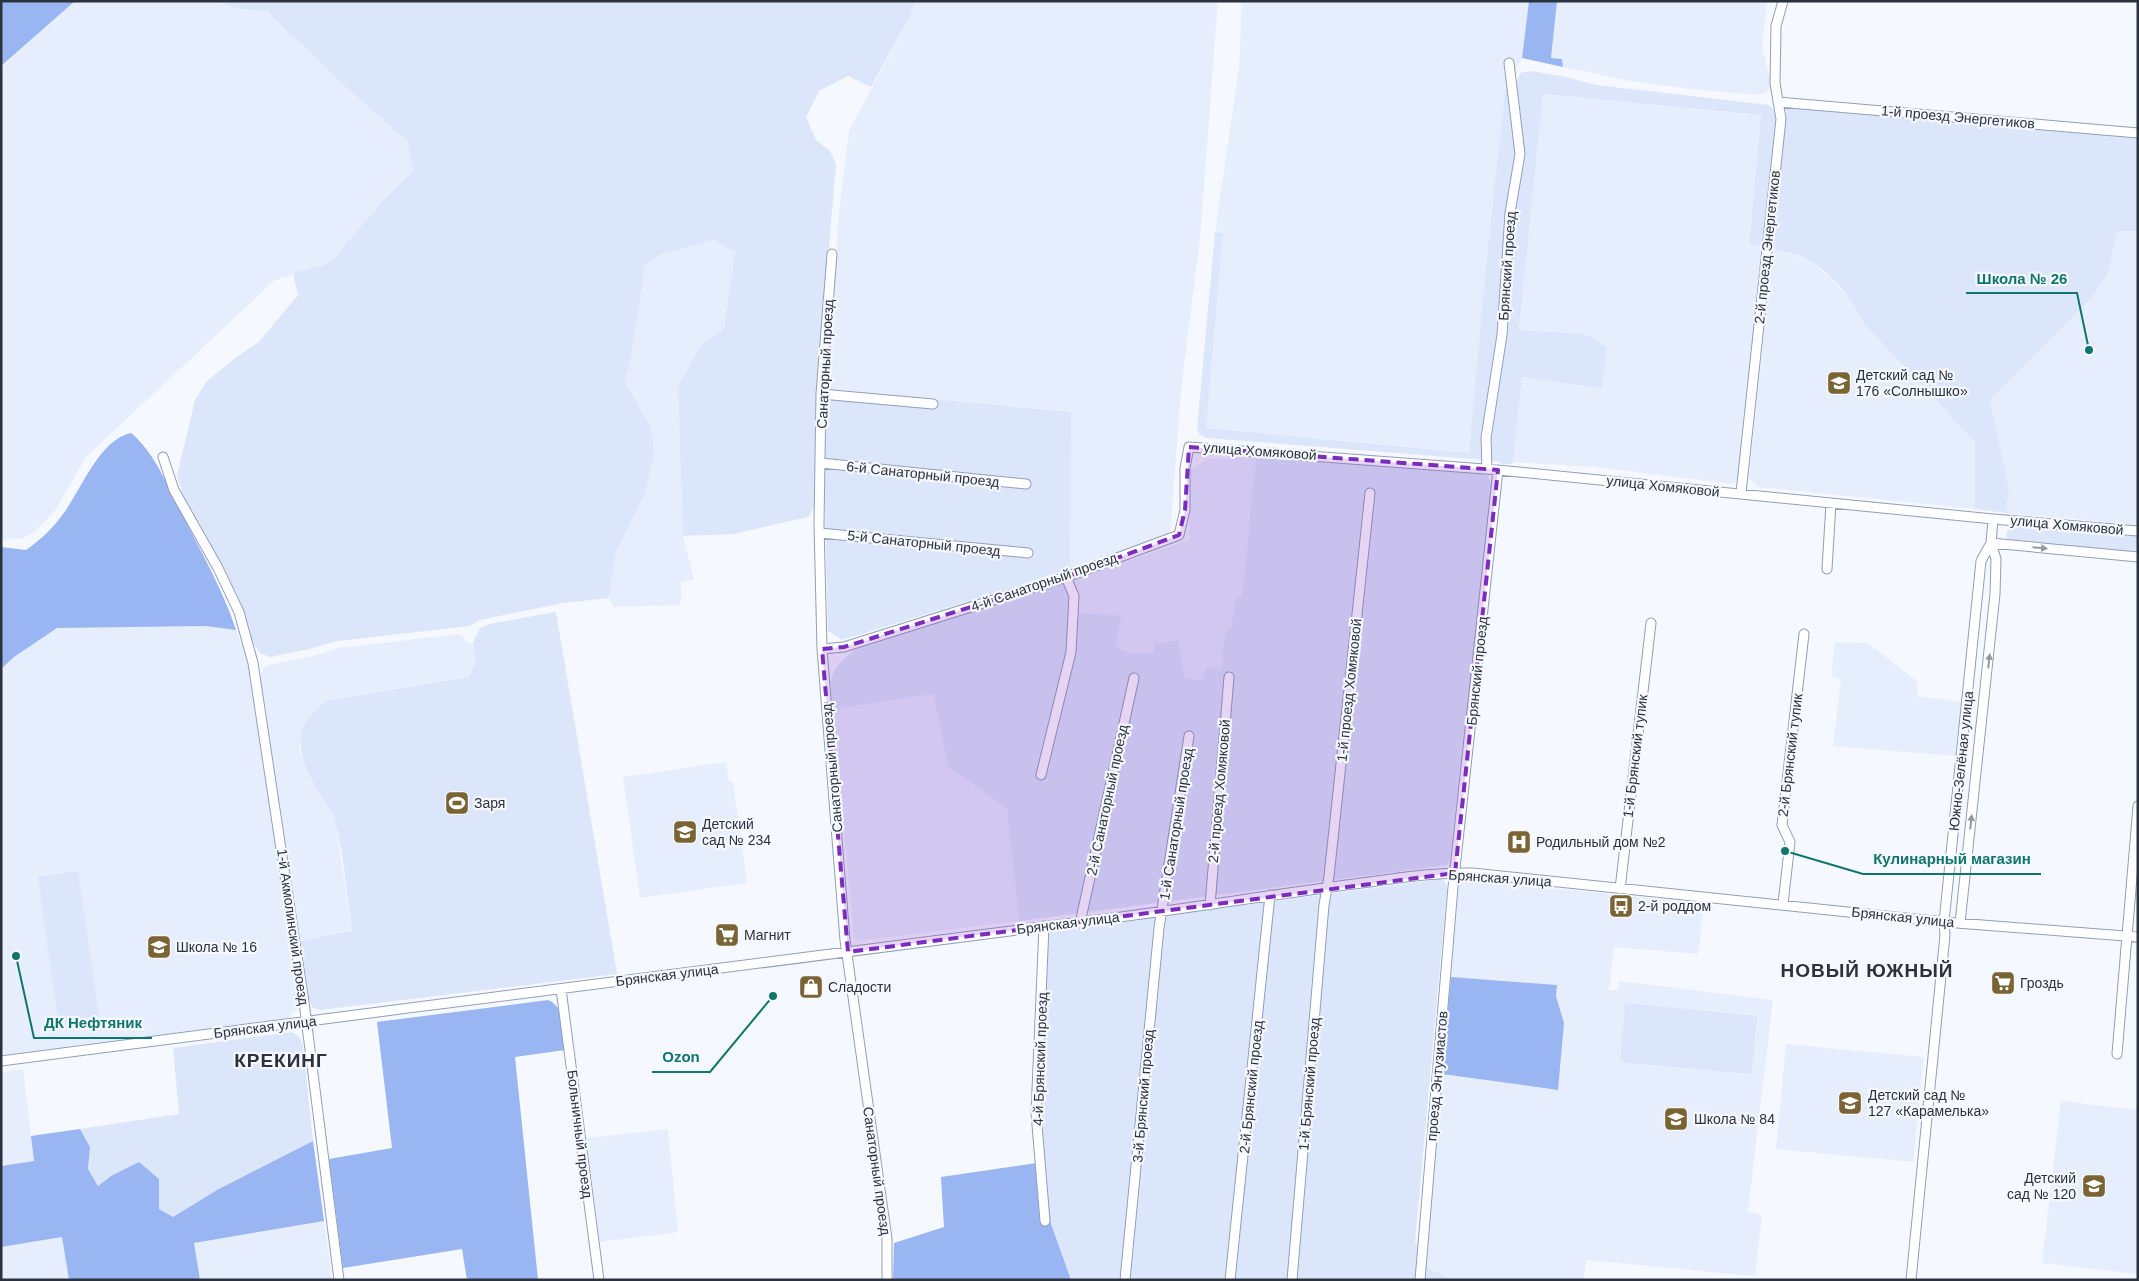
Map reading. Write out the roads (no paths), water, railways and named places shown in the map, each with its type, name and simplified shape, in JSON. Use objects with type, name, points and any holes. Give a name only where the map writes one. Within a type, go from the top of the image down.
[{"type":"street","name":"2-й проезд Энергетиков","points":[[1741,493],[1781,119],[1775,84],[1776,26],[1783,1]]},
{"type":"street","name":"Брянский проезд","points":[[1487,469],[1486,438],[1502,335],[1510,214],[1520,154],[1509,63]]},
{"type":"street","name":"1-й проезд Энергетиков","points":[[1778,102],[2138,133]]},
{"type":"street","name":"Санаторный проезд","points":[[832,254],[821,394],[820,533],[822,649],[848,952],[887,1239],[887,1280]]},
{"type":"street","points":[[821,394],[933,404]]},
{"type":"street","name":"улица Хомяковой","points":[[1189,446],[1487,469],[2138,531]]},
{"type":"street","name":"4-й Санаторный проезд","points":[[822,649],[844,647],[1066,577],[1179,535],[1185,510],[1185,468],[1189,446]]},
{"type":"street","name":"1-й Акмолинский проезд","points":[[163,457],[174,490],[218,568],[239,612],[253,664],[307,1022],[339,1280]]},
{"type":"street","name":"6-й Санаторный проезд","points":[[821,463],[1026,484]]},
{"type":"street","name":"Брянский проезд","points":[[1455,873],[1498,470]]},
{"type":"street","name":"1-й проезд Хомяковой","points":[[1327,888],[1370,493]]},
{"type":"street","points":[[1827,568],[1831,503]]},
{"type":"street","name":"Южно-Зелёная улица","points":[[1911,1280],[1945,935],[1944,922],[1981,561],[1991,543],[1997,519]]},
{"type":"street","name":"5-й Санаторный проезд","points":[[820,533],[1028,553]]},
{"type":"street","name":"улица Хомяковой","points":[[1991,543],[2138,557]]},
{"type":"street","name":"Южно-Зелёная улица","points":[[1960,923],[1996,594],[1996,559],[1991,543]]},
{"type":"street","points":[[1041,775],[1071,652],[1074,596],[1066,577]]},
{"type":"street","name":"1-й Брянский тупик","points":[[1620,889],[1651,624]]},
{"type":"street","name":"2-й Брянский тупик","points":[[1783,904],[1790,842],[1782,826],[1804,634]]},
{"type":"street","name":"2-й проезд Хомяковой","points":[[1210,905],[1229,677]]},
{"type":"street","name":"2-й Санаторный проезд","points":[[1080,922],[1134,678]]},
{"type":"street","name":"1-й Санаторный проезд","points":[[1162,912],[1189,736]]},
{"type":"street","points":[[2117,1054],[2138,806]]},
{"type":"street","name":"Брянская улица","points":[[1,1061],[1162,912],[1270,895],[1455,873],[1472,873],[1783,904],[1944,922],[2138,937]]},
{"type":"street","name":"проезд Энтузиастов","points":[[1420,1280],[1455,873]]},
{"type":"street","name":"1-й Брянский проезд","points":[[1292,1280],[1327,888]]},
{"type":"street","name":"2-й Брянский проезд","points":[[1230,1280],[1270,895]]},
{"type":"street","name":"3-й Брянский проезд","points":[[1125,1280],[1162,912]]},
{"type":"street","name":"4-й Брянский проезд","points":[[1044,926],[1036,1113],[1045,1221]]},
{"type":"street","name":"Больничный проезд","points":[[561,989],[600,1280]]},
{"type":"place","name":"Школа № 26","points":[[2089,350]]},
{"type":"place","name":"Детский сад № 176 «Солнышко»","points":[[1839,383]]},
{"type":"place","name":"Заря","points":[[457,803]]},
{"type":"place","name":"Детский сад № 234","points":[[685,832]]},
{"type":"place","name":"Родильный дом №2","points":[[1519,842]]},
{"type":"place","name":"Кулинарный магазин","points":[[1785,851]]},
{"type":"place","name":"2-й роддом","points":[[1621,906]]},
{"type":"place","name":"Магнит","points":[[727,935]]},
{"type":"place","name":"Школа № 16","points":[[159,947]]},
{"type":"place","name":"ДК Нефтяник","points":[[16,956]]},
{"type":"place","name":"Гроздь","points":[[2003,983]]},
{"type":"place","name":"Сладости","points":[[811,987]]},
{"type":"place","name":"Ozon","points":[[773,996]]},
{"type":"place","name":"Детский сад № 127 «Карамелька»","points":[[1850,1103]]},
{"type":"place","name":"Школа № 84","points":[[1676,1119]]},
{"type":"place","name":"Детский сад № 120","points":[[2094,1186]]},
{"type":"district","name":"НОВЫЙ ЮЖНЫЙ","points":[[1867,970]]},
{"type":"district","name":"КРЕКИНГ","points":[[281,1060]]}]
